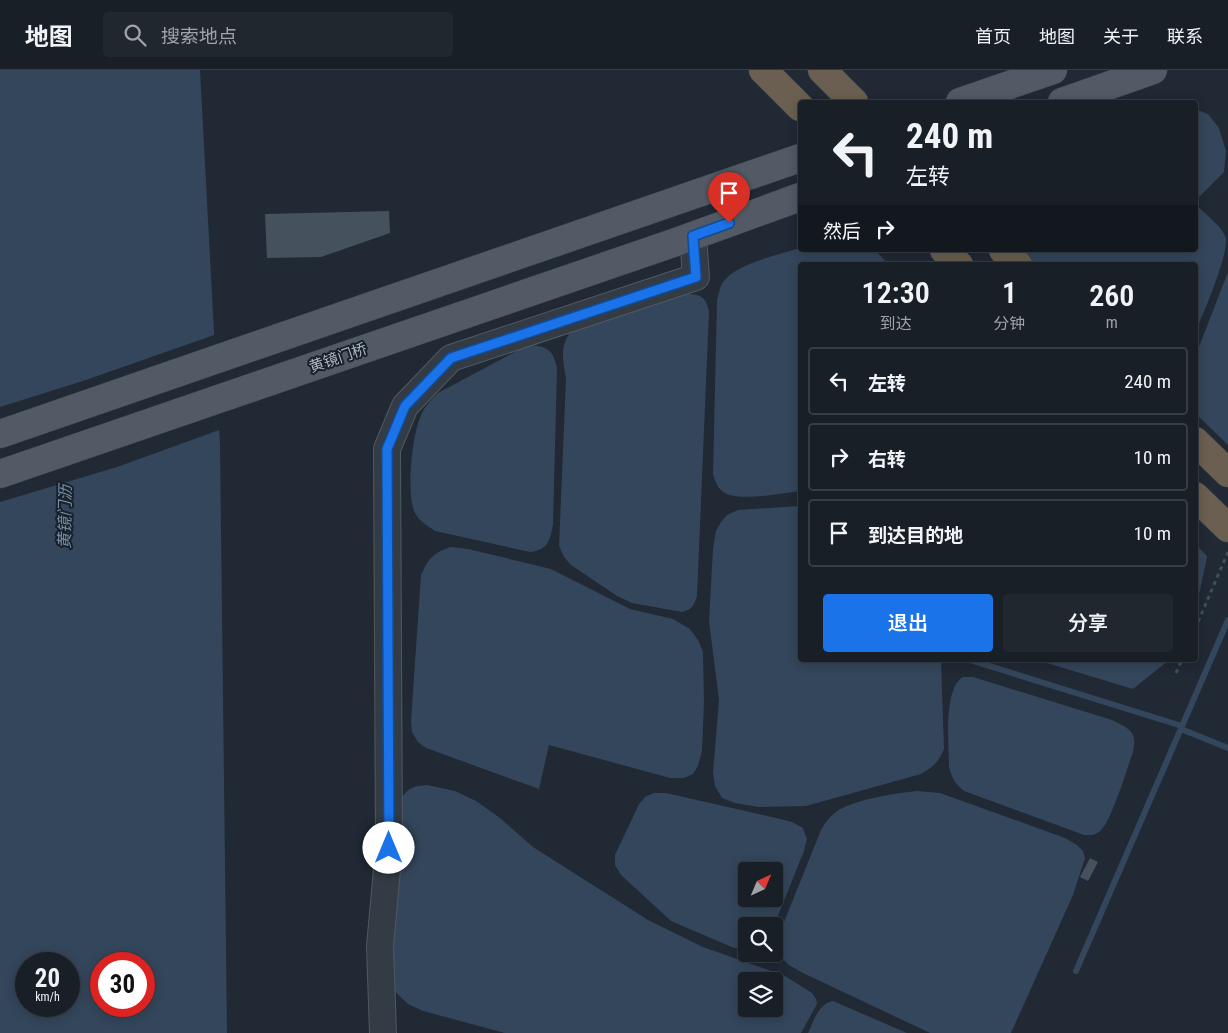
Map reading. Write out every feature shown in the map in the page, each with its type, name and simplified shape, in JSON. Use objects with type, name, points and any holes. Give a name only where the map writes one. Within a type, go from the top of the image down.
[{"type":"highway","points":[[763,70],[798,105]]},
{"type":"highway","points":[[822,70],[852,100]]},
{"type":"highway","points":[[946,252],[956,262]]},
{"type":"highway","points":[[1005,252],[1015,262]]},
{"type":"highway","points":[[1198,444],[1228,473]]},
{"type":"highway","points":[[1198,499],[1228,528]]},
{"type":"main road","points":[[966,100],[1053,70]]},
{"type":"main road","points":[[1068,100],[1153,70]]},
{"type":"main road","points":[[0,434],[798,159]]},
{"type":"main road","name":"黄镜门桥","points":[[0,474],[684,239],[798,198]]},
{"type":"street","points":[[383,1033],[380,946],[389,848],[387,449],[405,406],[451,358],[696,277],[684,239]]},
{"type":"path","points":[[1198,622],[1228,552]]},
{"type":"path","points":[[1176,674],[1181,662]]},
{"type":"water","name":"黄镜门沥","points":[[0,70],[200,70],[220,445],[227,1033],[0,1033]]},
{"type":"water","points":[[1198,110],[1208,114],[1219,128],[1226,151],[1224,172],[1198,198]]},
{"type":"water","points":[[1198,207],[1217,224],[1226,238],[1226,247],[1219,271],[1198,326],[1198,262],[1023,262],[1013,252],[1198,252]]},
{"type":"water","points":[[798,249],[798,252],[876,252],[887,262],[798,262],[798,491],[747,497],[728,495],[719,488],[713,474],[717,300],[722,284],[728,277],[746,266]]},
{"type":"water","points":[[1228,272],[1228,452],[1198,429],[1198,349]]},
{"type":"water","points":[[687,294],[700,296],[705,300],[709,312],[697,596],[692,607],[682,612],[632,603],[617,596],[571,565],[564,557],[559,546],[566,379],[563,349],[567,337],[571,331]]},
{"type":"water","points":[[528,345],[540,346],[552,353],[557,369],[553,525],[547,544],[541,549],[530,552],[435,531],[417,516],[412,504],[411,466],[421,414],[438,393]]},
{"type":"water","points":[[798,506],[798,662],[941,662],[944,749],[935,764],[929,769],[921,774],[806,806],[758,807],[735,803],[722,798],[715,786],[713,773],[719,700],[709,621],[713,549],[716,531],[721,522],[727,515],[738,510]]},
{"type":"water","points":[[1198,532],[1210,543],[1198,599]]},
{"type":"water","points":[[451,547],[468,549],[551,569],[630,609],[673,619],[690,629],[698,640],[703,652],[704,702],[702,751],[698,766],[693,774],[684,778],[670,778],[549,745],[539,789],[426,748],[418,742],[412,732],[411,721],[421,575],[432,557]]},
{"type":"water","points":[[1044,662],[1167,662],[1133,689]]},
{"type":"water","points":[[963,677],[973,677],[1112,720],[1131,732],[1134,739],[1133,752],[1109,818],[1099,832],[1093,835],[1084,835],[964,791],[958,786],[949,767],[948,718],[952,693],[957,683]]},
{"type":"water","points":[[427,785],[455,791],[476,801],[500,818],[533,847],[648,920],[703,947],[738,959],[738,962],[745,962],[774,972],[738,972],[738,1017],[783,1017],[783,975],[812,993],[817,1004],[801,1033],[505,1033],[423,1011],[408,1004],[392,989],[391,893],[402,797],[410,789]]},
{"type":"water","points":[[917,791],[940,793],[1065,838],[1083,851],[1085,858],[1073,895],[1011,1033],[930,1033],[803,973],[783,959],[783,925],[821,830],[827,820],[836,812],[852,804],[886,795]]},
{"type":"water","points":[[654,793],[666,793],[792,822],[803,828],[807,839],[804,851],[783,903],[783,862],[738,862],[738,908],[781,908],[777,917],[738,917],[738,948],[671,921],[621,875],[615,865],[615,855],[639,804],[645,797]]},
{"type":"water","points":[[833,1001],[907,1033],[808,1033],[820,1009]]},
{"type":"pier","points":[[217,334],[222,429],[117,467],[0,502],[0,407],[83,381]]},
{"type":"pier","points":[[1198,416],[1228,445],[1228,455],[1198,432]]},
{"type":"pier","points":[[1198,530],[1212,542],[1209,558],[1198,547]]},
{"type":"building","points":[[389,211],[390,233],[321,257],[267,258],[265,214]]},
{"type":"building","points":[[1090,858],[1098,862],[1088,881],[1080,877]]},
{"type":"waterway","points":[[1076,971],[1228,620]]},
{"type":"waterway","points":[[976,662],[1182,726]]},
{"type":"waterway","points":[[1181,729],[1228,748]]},
{"type":"route","points":[[389,848],[387,449],[405,406],[451,358],[696,277],[693,236],[729,223]]}]
